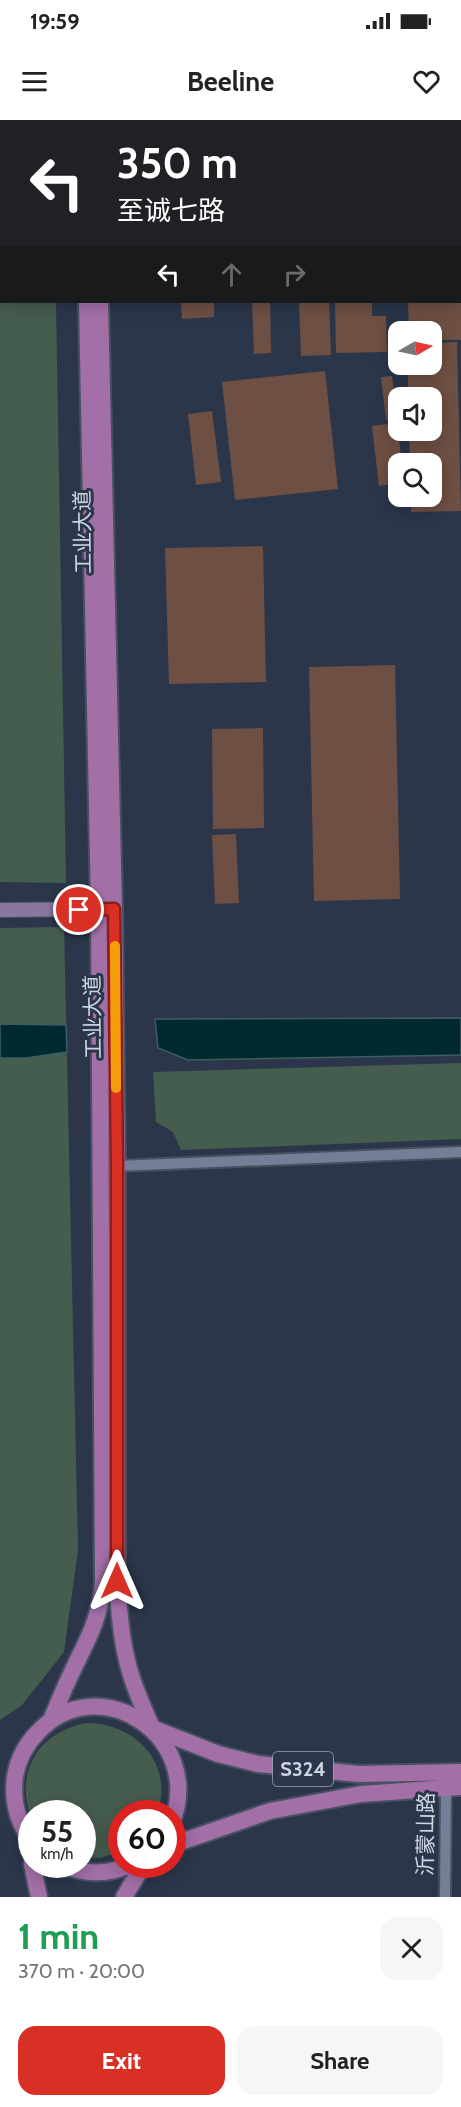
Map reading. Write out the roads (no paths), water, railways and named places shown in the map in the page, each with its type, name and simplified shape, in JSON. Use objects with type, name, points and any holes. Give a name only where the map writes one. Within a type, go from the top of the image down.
[{"type":"main road","points":[[51,1720],[71,1673],[93,1631],[101,1606],[104,1583],[107,909],[87,303]]},
{"type":"main road","name":"工业大道","points":[[100,303],[107,909],[117,1166],[117,1581],[120,1627],[126,1658],[136,1691],[152,1728]]},
{"type":"main road","points":[[0,910],[107,909]]},
{"type":"main road","points":[[18,1813],[14,1798],[16,1773],[25,1748],[51,1720],[75,1710],[101,1707],[126,1713],[152,1728],[166,1745],[176,1769],[178,1800]]},
{"type":"main road","name":"S324","points":[[152,1728],[218,1754],[258,1764],[454,1780]]},
{"type":"main road","name":"S324","points":[[186,1840],[270,1811],[454,1780]]},
{"type":"main road","points":[[35,1878],[39,1897]]},
{"type":"main road","points":[[124,1897],[136,1878]]},
{"type":"street","points":[[117,1166],[461,1152]]},
{"type":"street","name":"沂蒙山路","points":[[445,1897],[454,1780]]}]
